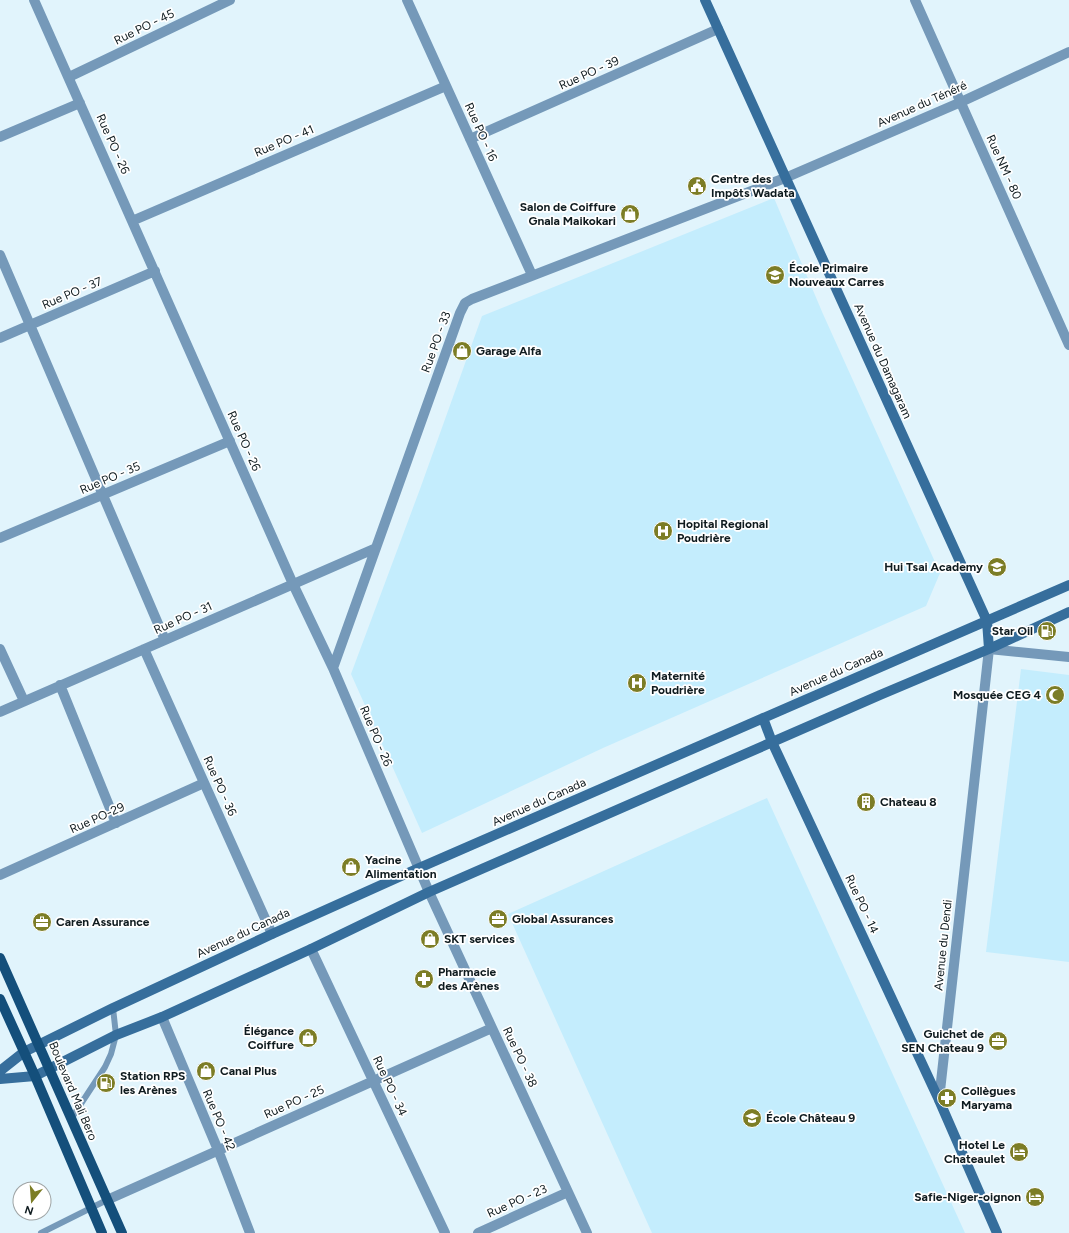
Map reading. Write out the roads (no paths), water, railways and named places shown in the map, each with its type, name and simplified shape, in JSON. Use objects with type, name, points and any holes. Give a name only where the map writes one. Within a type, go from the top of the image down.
[{"type":"main road","name":"Boulevard Mali Bero","points":[[0,958],[39,1045],[48,1070],[122,1233]]},
{"type":"main road","points":[[0,1000],[102,1233]]},
{"type":"street","name":"Rue PO - 26","points":[[34,0],[293,584],[333,668],[429,892]]},
{"type":"street","name":"Rue PO - 45","points":[[68,77],[230,0]]},
{"type":"street","name":"Rue PO - 16","points":[[407,0],[532,275]]},
{"type":"street","name":"Avenue du Damagaram","points":[[705,0],[987,620],[989,648]]},
{"type":"street","name":"Rue NM - 80","points":[[915,0],[1069,345]]},
{"type":"street","name":"Rue PO - 39","points":[[470,139],[718,29]]},
{"type":"street","name":"Avenue du Ténéré","points":[[785,178],[961,102],[1069,52]]},
{"type":"street","name":"Rue PO - 41","points":[[132,221],[446,86]]},
{"type":"street","points":[[0,137],[80,102]]},
{"type":"street","name":"Rue PO - 33","points":[[333,668],[465,303],[532,275],[785,178]]},
{"type":"street","points":[[0,255],[165,640]]},
{"type":"street","name":"Rue PO - 37","points":[[0,338],[154,271]]},
{"type":"street","name":"Rue PO - 35","points":[[0,538],[230,441]]},
{"type":"street","name":"Rue PO - 31","points":[[0,712],[376,548]]},
{"type":"street","name":"Avenue du Canada","points":[[0,1072],[24,1052],[113,1008],[272,934],[419,868],[1069,585]]},
{"type":"street","points":[[0,1079],[34,1076],[48,1070],[116,1035],[162,1017],[311,949],[429,892],[1069,612]]},
{"type":"street","points":[[989,648],[1069,657]]},
{"type":"street","name":"Avenue du Dendi","points":[[989,648],[939,1100],[997,1233]]},
{"type":"street","points":[[0,649],[24,701]]},
{"type":"street","name":"Rue PO - 36","points":[[144,649],[272,934]]},
{"type":"street","points":[[60,685],[116,823]]},
{"type":"street","name":"Rue PO - 14","points":[[763,718],[772,742],[939,1100]]},
{"type":"street","name":"Rue PO-29","points":[[0,875],[204,783]]},
{"type":"street","name":"Rue PO - 38","points":[[429,892],[587,1233]]},
{"type":"street","name":"Rue PO - 34","points":[[311,949],[445,1233]]},
{"type":"street","name":"Rue PO - 42","points":[[162,1017],[218,1150],[250,1233]]},
{"type":"street","name":"Rue PO - 25","points":[[107,1200],[492,1028]]},
{"type":"street","name":"Rue PO - 23","points":[[478,1233],[568,1192]]},
{"type":"lane","points":[[71,1119],[111,1054],[116,1035],[113,1008]]},
{"type":"lane","points":[[41,1233],[107,1200]]},
{"type":"place","name":"Centre des Impôts Wadata","points":[[697,186]]},
{"type":"place","name":"Salon de Coiffure Gnala Maikokari","points":[[630,214]]},
{"type":"place","name":"École Primaire Nouveaux Carres","points":[[775,275]]},
{"type":"place","name":"Garage Alfa","points":[[462,351]]},
{"type":"place","name":"Hopital Regional Poudrière","points":[[663,531]]},
{"type":"place","name":"Hui Tsai Academy","points":[[997,567]]},
{"type":"place","name":"Star Oil","points":[[1047,631]]},
{"type":"place","name":"Maternité Poudrière","points":[[637,683]]},
{"type":"place","name":"Mosquée CEG 4","points":[[1055,695]]},
{"type":"place","name":"Chateau 8","points":[[866,802]]},
{"type":"place","name":"Yacine Alimentation","points":[[351,867]]},
{"type":"place","name":"Global Assurances","points":[[498,919]]},
{"type":"place","name":"Caren Assurance","points":[[42,922]]},
{"type":"place","name":"SKT services","points":[[430,939]]},
{"type":"place","name":"Pharmacie des Arènes","points":[[424,979]]},
{"type":"place","name":"Élégance Coiffure","points":[[308,1038]]},
{"type":"place","name":"Guichet de SEN Chateau 9","points":[[998,1041]]},
{"type":"place","name":"Canal Plus","points":[[206,1071]]},
{"type":"place","name":"Station RPS les Arènes","points":[[106,1083]]},
{"type":"place","name":"Collègues Maryama","points":[[947,1098]]},
{"type":"place","name":"École Château 9","points":[[752,1118]]},
{"type":"place","name":"Hotel Le Chateaulet","points":[[1019,1152]]},
{"type":"place","name":"Safie-Niger-oignon","points":[[1035,1197]]}]
